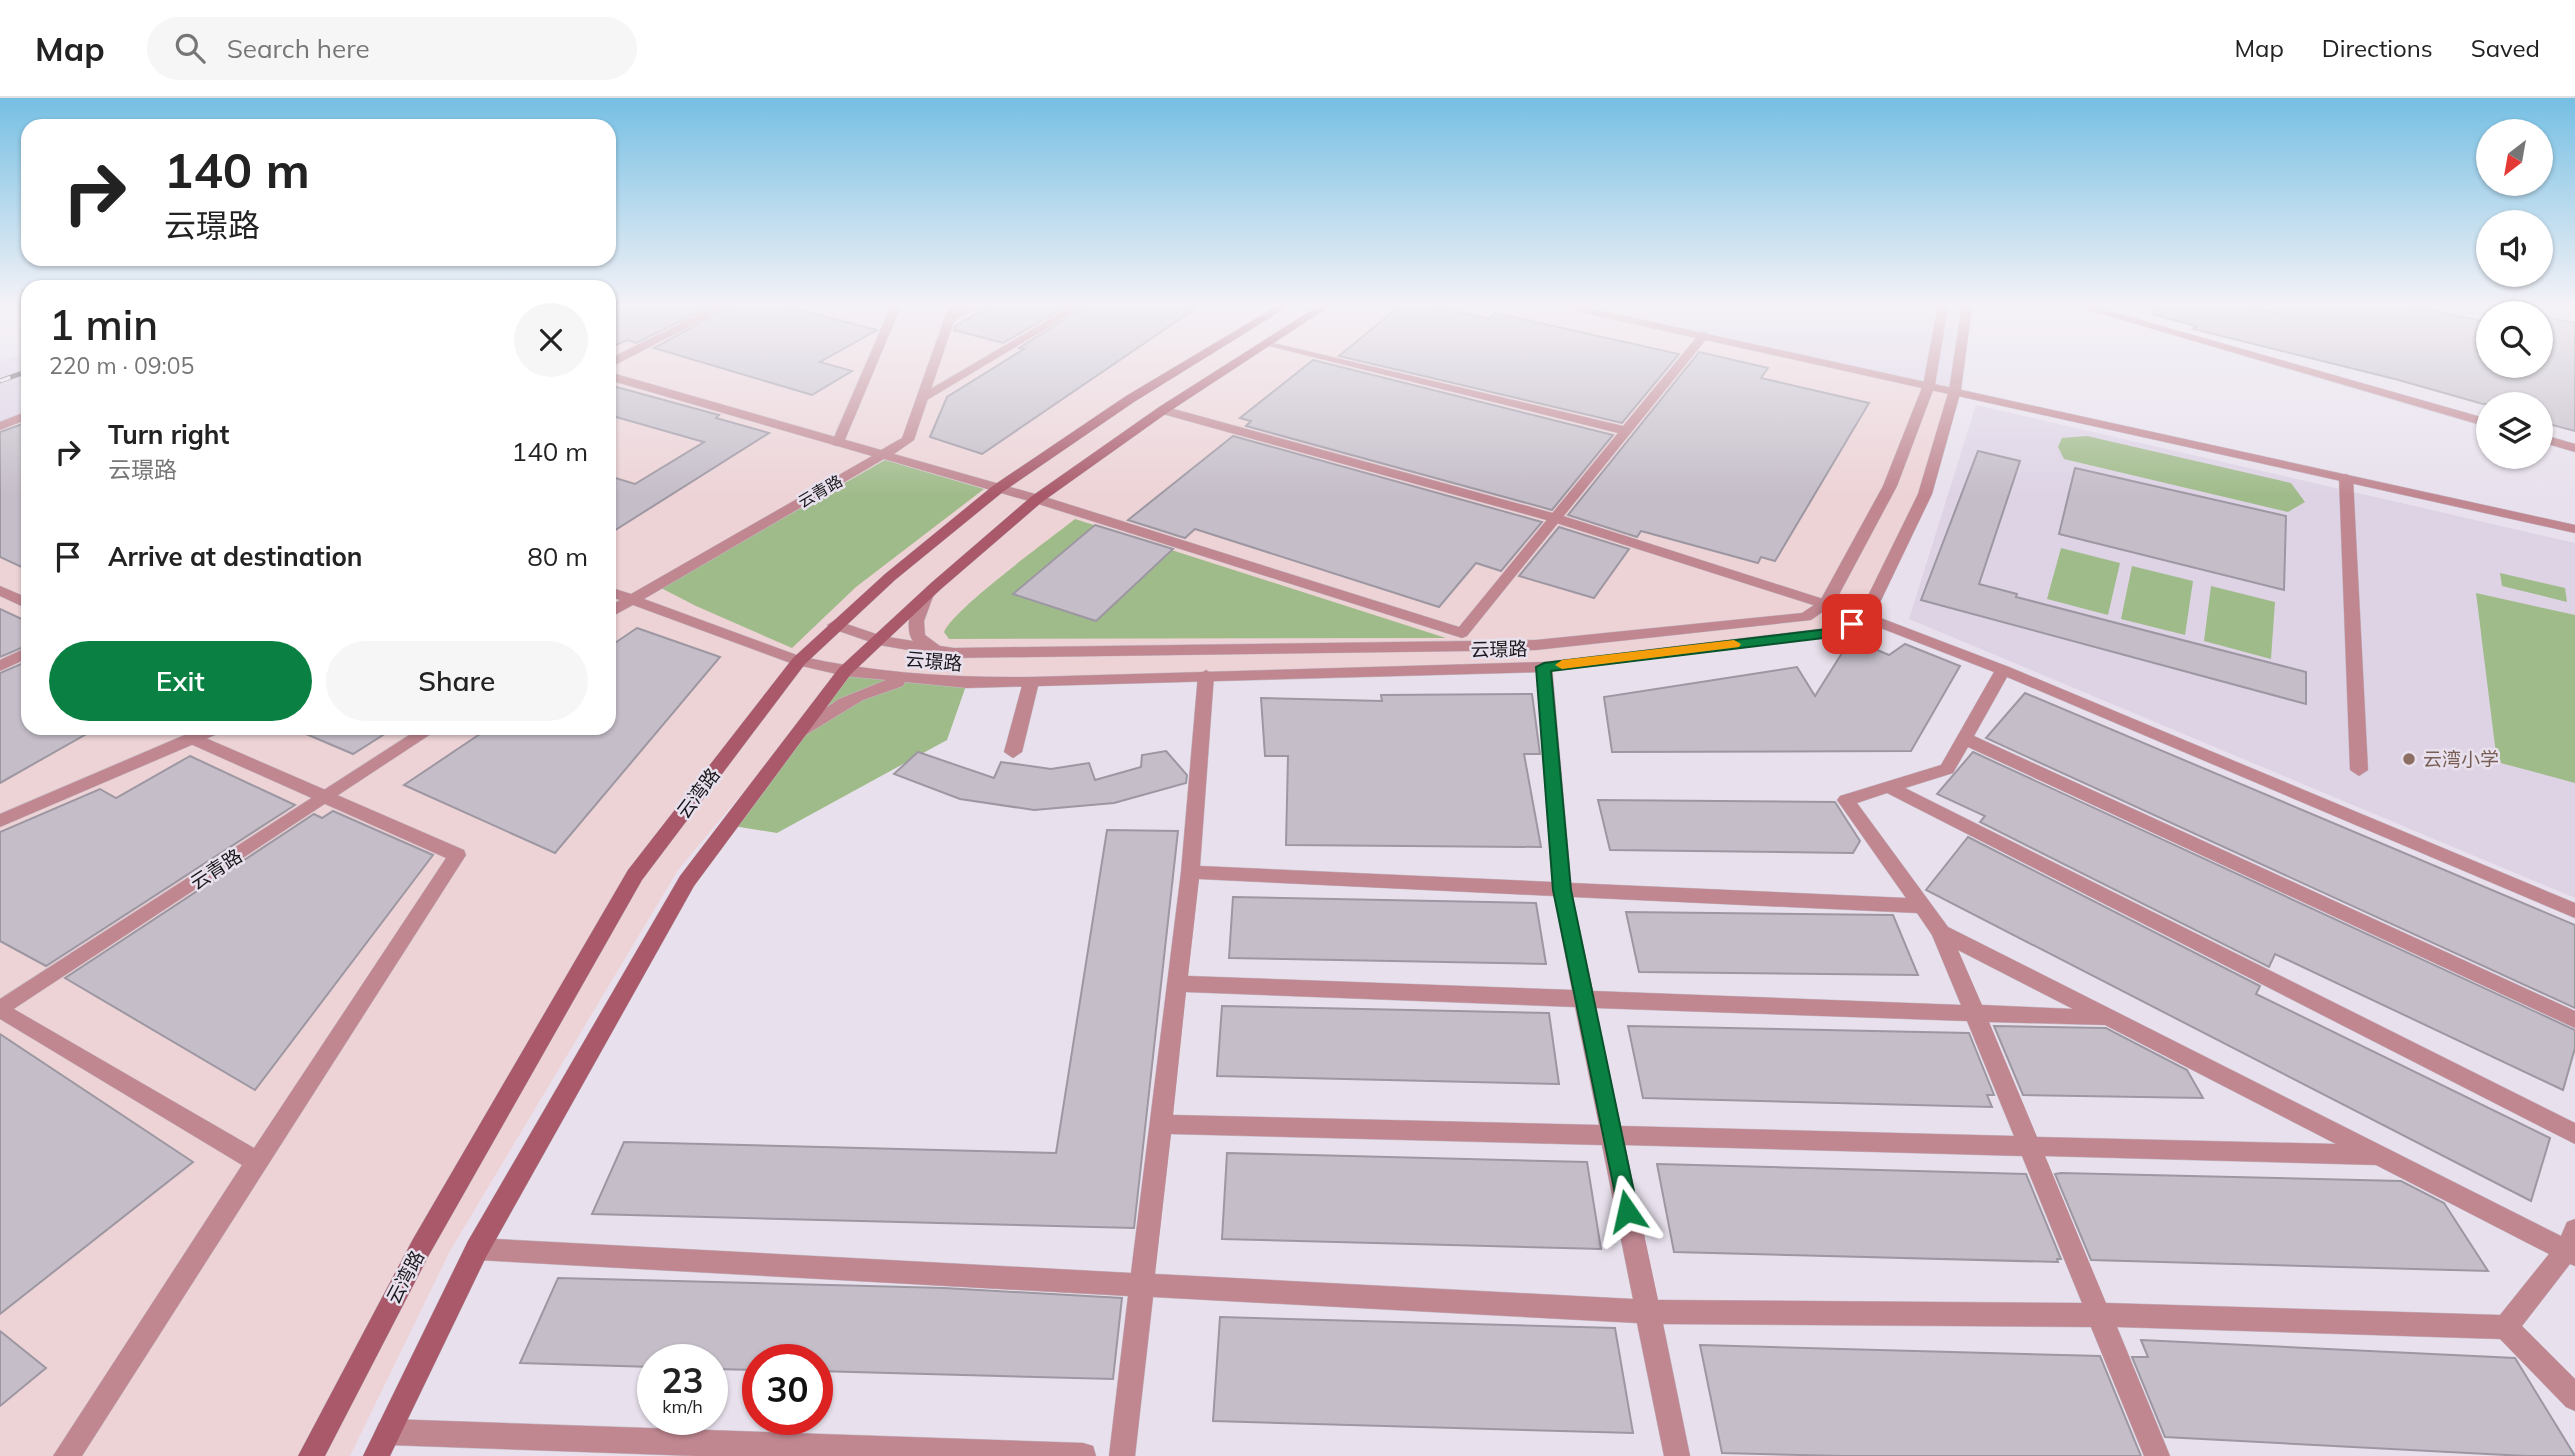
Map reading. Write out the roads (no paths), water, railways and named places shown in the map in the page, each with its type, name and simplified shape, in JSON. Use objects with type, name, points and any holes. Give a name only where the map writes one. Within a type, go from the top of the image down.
[{"type":"main road","name":"云湾路","points":[[312,1456],[421,1247],[635,875],[799,661],[835,625],[999,488],[1130,399],[1179,369]]},
{"type":"main road","points":[[382,1444],[477,1249],[687,881],[845,671],[1037,499],[1163,410],[1226,369]]},
{"type":"street","points":[[838,442],[869,369]]},
{"type":"street","name":"云青路","points":[[616,607],[908,440],[932,369]]},
{"type":"street","points":[[923,397],[970,369]]},
{"type":"street","points":[[1379,369],[1627,431]]},
{"type":"street","points":[[616,378],[1037,499],[1462,633],[1676,369]]},
{"type":"street","points":[[1862,369],[2575,529]]},
{"type":"street","points":[[1826,604],[1890,486],[1929,384],[1931,369]]},
{"type":"street","points":[[1865,617],[1925,494],[1955,390],[1958,369]]},
{"type":"street","points":[[2309,369],[2476,419]]},
{"type":"street","points":[[1163,410],[1555,518],[1865,617],[2003,670],[2575,911]]},
{"type":"street","points":[[0,426],[21,418]]},
{"type":"street","points":[[2553,442],[2575,448]]},
{"type":"street","points":[[2346,478],[2359,771]]},
{"type":"street","points":[[0,590],[21,600]]},
{"type":"street","name":"云璟路","points":[[616,594],[799,661],[845,671],[967,683],[1544,667],[1840,631],[1865,617]]},
{"type":"street","points":[[928,594],[916,621],[918,636],[937,650]]},
{"type":"street","name":"云璟路","points":[[835,625],[879,640],[954,653],[1536,645],[1806,617],[1826,604]]},
{"type":"street","points":[[0,666],[21,656]]},
{"type":"street","points":[[1544,667],[1562,890],[1677,1456]]},
{"type":"street","points":[[2003,670],[1947,769],[1846,800],[1941,932],[2157,1456]]},
{"type":"street","points":[[1122,1456],[1190,872],[1206,675]]},
{"type":"street","points":[[798,732],[872,688],[913,678]]},
{"type":"street","points":[[1013,752],[1031,682]]},
{"type":"street","points":[[0,821],[190,735]]},
{"type":"street","points":[[66,1456],[260,1163],[457,855],[326,797],[198,735]]},
{"type":"street","name":"云青路","points":[[0,1010],[421,735]]},
{"type":"street","points":[[1964,738],[2575,1020]]},
{"type":"street","points":[[1888,786],[2575,1133]]},
{"type":"street","points":[[1190,872],[1922,906]]},
{"type":"street","points":[[1941,932],[2378,1155],[2572,1245],[2506,1327]]},
{"type":"street","points":[[1177,984],[2109,1018]]},
{"type":"street","points":[[0,1010],[260,1163]]},
{"type":"street","points":[[1161,1124],[2378,1155]]},
{"type":"street","points":[[477,1249],[1648,1312],[2100,1315],[2506,1327],[2575,1398]]},
{"type":"street","points":[[382,1444],[1083,1456]]},
{"type":"railway","points":[[0,381],[21,374]]},
{"type":"place","name":"云湾小学","points":[[2409,759]]}]
